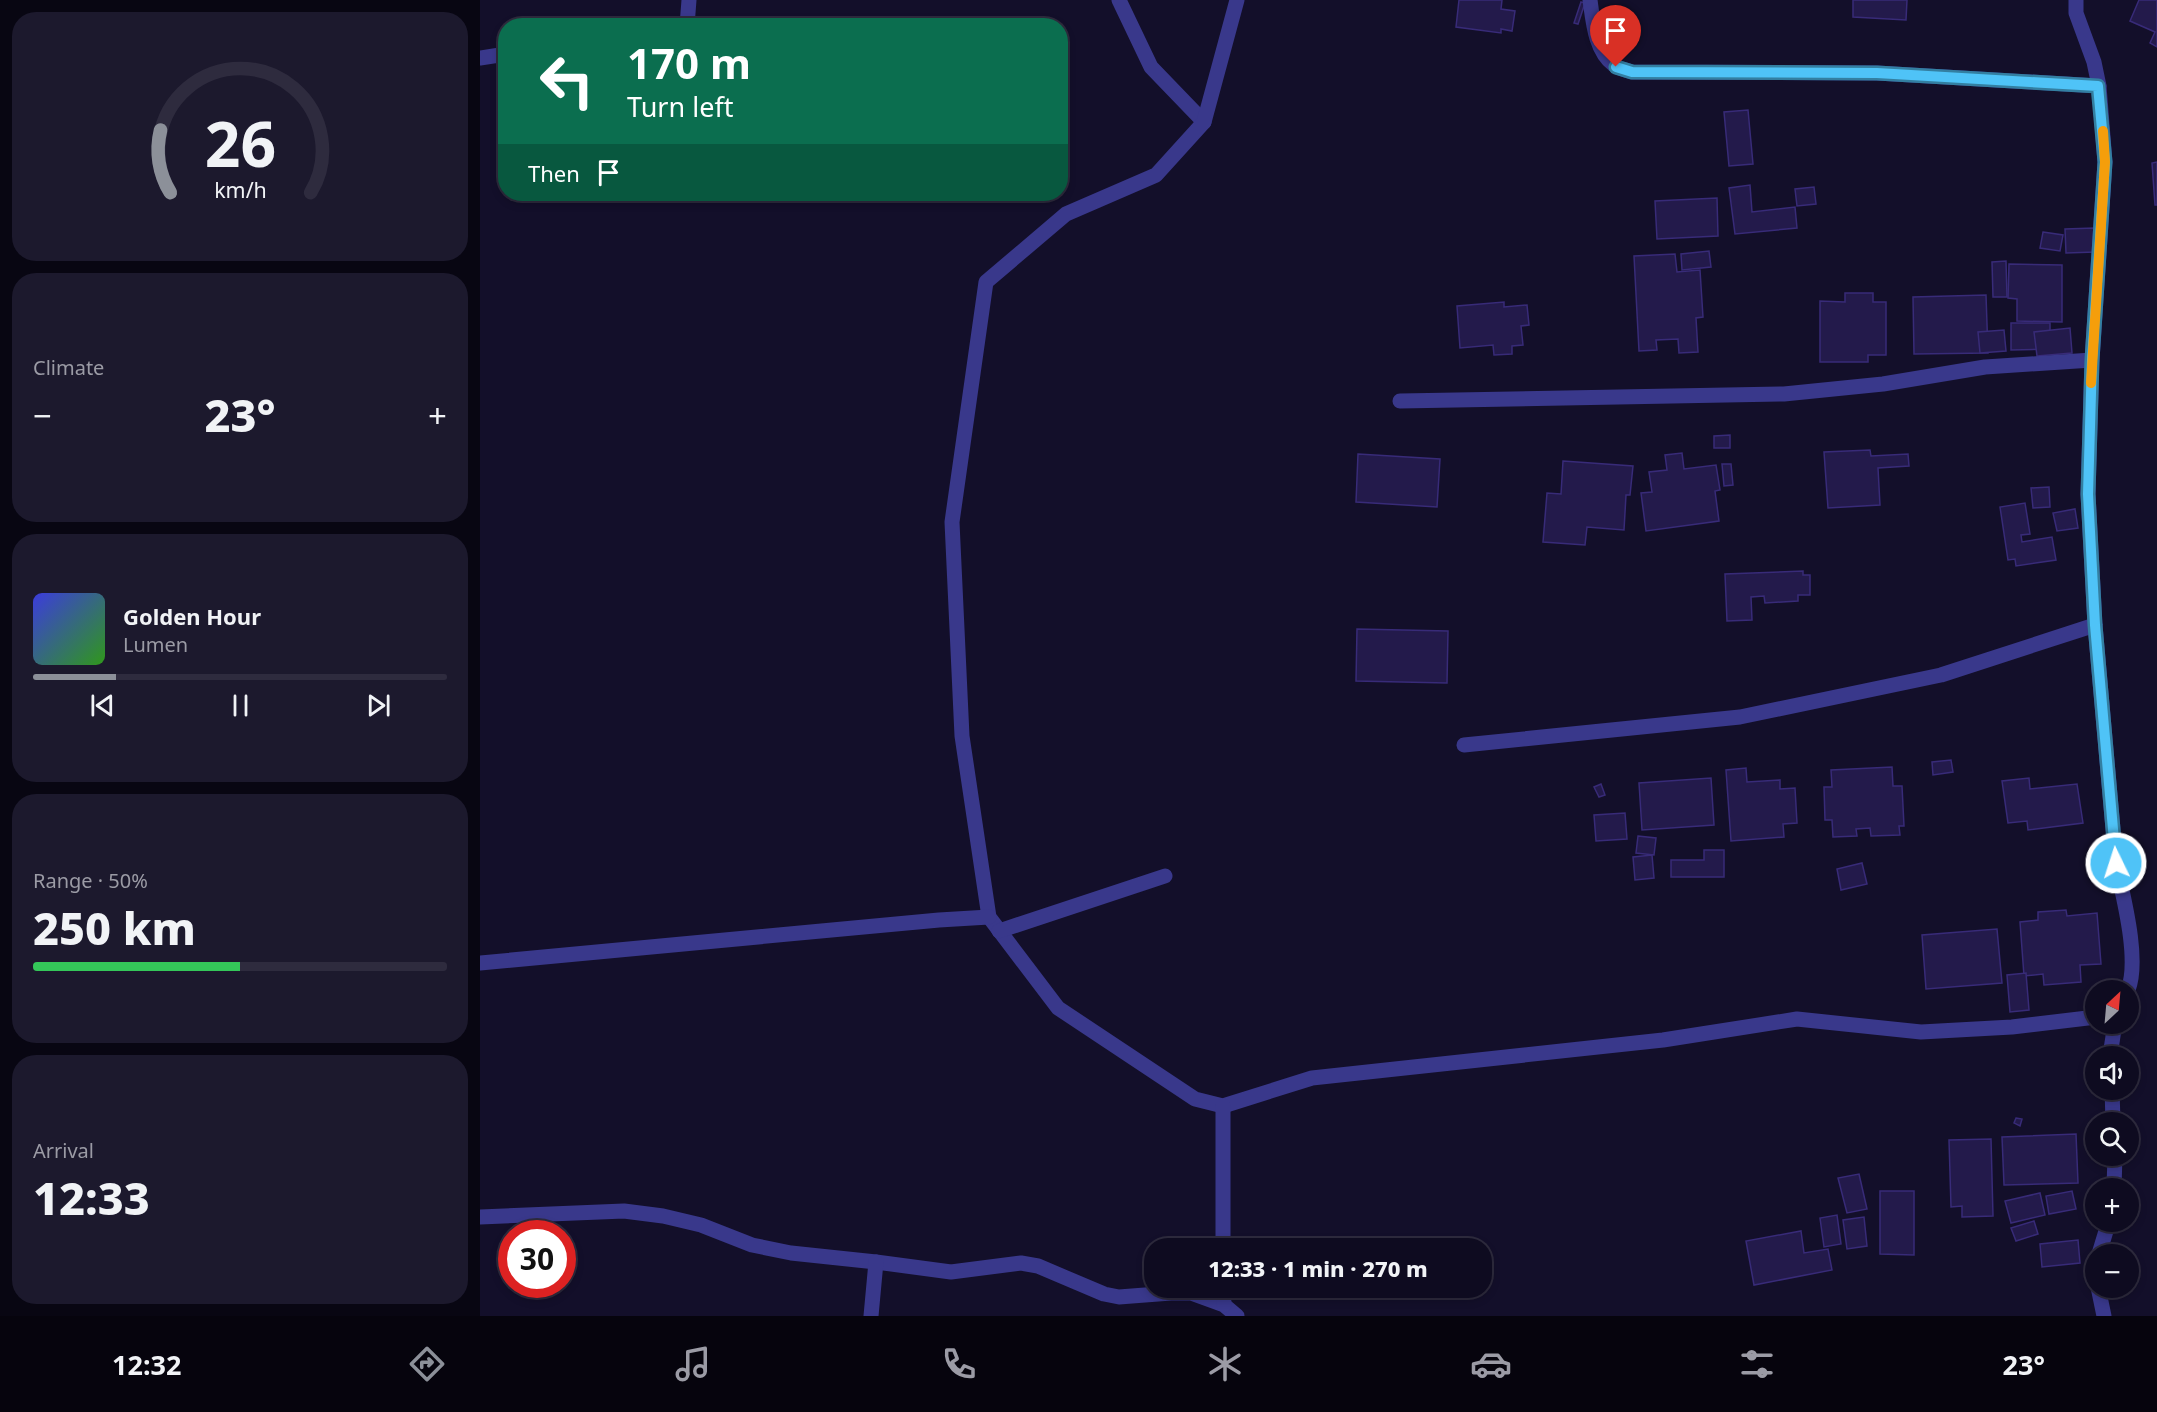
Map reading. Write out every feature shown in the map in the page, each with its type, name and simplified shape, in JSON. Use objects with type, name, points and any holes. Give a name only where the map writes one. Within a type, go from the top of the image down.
[{"type":"street","points":[[688,18],[689,0]]},
{"type":"street","points":[[1119,0],[1151,67],[1204,122]]},
{"type":"street","points":[[1237,0],[1204,122],[1156,175],[1066,214],[986,282],[952,522],[962,736],[989,917],[1058,1008],[1196,1099],[1222,1106],[1312,1078],[1663,1040],[1797,1019],[1921,1032],[2012,1027],[2085,1018]]},
{"type":"street","points":[[1590,0],[1594,30],[1606,59],[1616,67],[1632,72],[1877,73],[2098,86]]},
{"type":"street","points":[[2076,0],[2076,13],[2094,62],[2105,162],[2092,360],[2088,494],[2095,625],[2116,863],[2134,967],[2131,980]]},
{"type":"street","points":[[480,57],[498,55]]},
{"type":"street","points":[[1400,401],[1784,394],[1883,384],[1985,367],[2092,360]]},
{"type":"street","points":[[1464,745],[1740,717],[1941,675],[2095,625]]},
{"type":"street","points":[[999,931],[1165,876]]},
{"type":"street","points":[[480,963],[989,917]]},
{"type":"street","points":[[1222,1106],[1223,1238]]},
{"type":"street","points":[[480,1217],[624,1211],[663,1216],[701,1224],[752,1245],[791,1254],[951,1272],[1021,1263],[1038,1266],[1104,1294],[1119,1297],[1186,1292],[1224,1305],[1237,1316]]},
{"type":"street","points":[[871,1316],[876,1262]]},
{"type":"street","points":[[1224,1298],[1224,1305]]},
{"type":"street","points":[[2100,1298],[2104,1316]]},
{"type":"building","points":[[1459,0],[1502,0],[1501,9],[1515,11],[1512,31],[1501,29],[1501,33],[1456,27]]},
{"type":"building","points":[[1853,0],[1907,0],[1906,20],[1853,17]]},
{"type":"building","points":[[2139,0],[2157,0],[2157,47],[2150,43],[2155,32],[2130,21]]},
{"type":"building","points":[[1581,2],[1585,3],[1578,24],[1574,23]]},
{"type":"building","points":[[1748,110],[1753,164],[1729,166],[1724,112]]},
{"type":"building","points":[[2157,162],[2157,205],[2155,205],[2152,163]]},
{"type":"building","points":[[1750,185],[1752,212],[1795,207],[1797,228],[1735,234],[1729,188]]},
{"type":"building","points":[[1814,187],[1816,204],[1797,206],[1795,189]]},
{"type":"building","points":[[1717,198],[1718,236],[1657,239],[1655,201]]},
{"type":"building","points":[[2094,228],[2095,252],[2066,253],[2065,229]]},
{"type":"building","points":[[2043,232],[2063,235],[2060,251],[2040,248]]},
{"type":"building","points":[[1709,251],[1711,267],[1682,270],[1681,254]]},
{"type":"building","points":[[1675,254],[1677,272],[1700,270],[1703,317],[1696,318],[1698,352],[1679,353],[1678,339],[1656,340],[1657,350],[1639,351],[1634,256]]},
{"type":"building","points":[[2006,261],[2007,297],[1993,297],[1992,262]]},
{"type":"building","points":[[2009,264],[2062,265],[2062,322],[2017,321],[2017,299],[2008,298]]},
{"type":"building","points":[[1845,293],[1873,293],[1873,302],[1886,302],[1886,355],[1868,355],[1868,362],[1820,362],[1820,301],[1845,302]]},
{"type":"building","points":[[1986,295],[1988,353],[1914,354],[1913,297]]},
{"type":"building","points":[[1504,302],[1504,307],[1527,305],[1529,325],[1521,326],[1523,345],[1512,346],[1512,354],[1494,355],[1493,345],[1460,348],[1457,306]]},
{"type":"building","points":[[2011,323],[2050,323],[2050,349],[2011,350]]},
{"type":"building","points":[[2070,328],[2072,353],[2037,356],[2034,332]]},
{"type":"building","points":[[2004,330],[2006,351],[1980,353],[1978,332]]},
{"type":"building","points":[[1730,435],[1730,448],[1714,448],[1714,436]]},
{"type":"building","points":[[1870,450],[1871,456],[1908,454],[1909,466],[1878,468],[1880,505],[1828,508],[1824,452]]},
{"type":"building","points":[[1682,453],[1684,469],[1716,465],[1720,490],[1715,491],[1719,521],[1646,531],[1641,493],[1652,492],[1649,472],[1667,470],[1665,455]]},
{"type":"building","points":[[1358,454],[1440,459],[1437,507],[1356,502]]},
{"type":"building","points":[[1563,461],[1633,466],[1630,495],[1626,495],[1624,530],[1587,527],[1585,545],[1543,542],[1547,493],[1561,494]]},
{"type":"building","points":[[1722,464],[1731,464],[1733,485],[1724,486]]},
{"type":"building","points":[[2049,487],[2050,507],[2033,508],[2031,488]]},
{"type":"building","points":[[2025,503],[2030,534],[2021,535],[2022,542],[2052,537],[2056,560],[2016,566],[2015,559],[2008,560],[2000,507]]},
{"type":"building","points":[[2075,509],[2078,528],[2057,531],[2053,513]]},
{"type":"building","points":[[1803,571],[1803,575],[1810,575],[1810,595],[1798,595],[1798,601],[1765,603],[1764,596],[1751,597],[1752,620],[1727,621],[1725,574]]},
{"type":"building","points":[[1357,629],[1448,631],[1447,683],[1356,681]]},
{"type":"building","points":[[1951,760],[1953,772],[1933,775],[1932,762]]},
{"type":"building","points":[[1892,767],[1893,786],[1902,786],[1904,826],[1899,826],[1900,835],[1871,836],[1870,828],[1856,829],[1857,836],[1833,837],[1832,820],[1825,820],[1824,787],[1832,787],[1831,770]]},
{"type":"building","points":[[1746,768],[1747,782],[1780,780],[1780,789],[1795,788],[1797,823],[1783,824],[1784,837],[1731,841],[1726,770]]},
{"type":"building","points":[[1711,778],[1714,825],[1642,830],[1639,783]]},
{"type":"building","points":[[2029,778],[2030,789],[2077,784],[2083,823],[2028,830],[2027,821],[2008,823],[2002,781]]},
{"type":"building","points":[[1601,784],[1605,795],[1599,797],[1594,787]]},
{"type":"building","points":[[1625,813],[1627,839],[1596,841],[1594,815]]},
{"type":"building","points":[[1638,836],[1656,838],[1654,855],[1636,853]]},
{"type":"building","points":[[1704,850],[1724,850],[1724,877],[1671,877],[1671,860],[1704,860]]},
{"type":"building","points":[[1652,855],[1654,878],[1635,880],[1633,857]]},
{"type":"building","points":[[1862,863],[1867,884],[1841,890],[1837,869]]},
{"type":"building","points":[[2066,910],[2067,916],[2097,913],[2101,964],[2080,965],[2081,982],[2044,985],[2043,974],[2024,976],[2020,922],[2038,920],[2038,912]]},
{"type":"building","points":[[1997,929],[2002,983],[1926,989],[1922,935]]},
{"type":"building","points":[[2026,973],[2029,1010],[2010,1012],[2007,975]]},
{"type":"building","points":[[2016,1118],[2022,1119],[2020,1126],[2014,1123]]},
{"type":"building","points":[[2076,1134],[2078,1183],[2004,1185],[2002,1137]]},
{"type":"building","points":[[1991,1139],[1993,1216],[1962,1217],[1962,1206],[1951,1207],[1949,1140]]},
{"type":"building","points":[[1859,1174],[1867,1209],[1847,1213],[1838,1178]]},
{"type":"building","points":[[1880,1191],[1914,1191],[1914,1255],[1880,1254]]},
{"type":"building","points":[[2072,1191],[2076,1209],[2049,1214],[2046,1196]]},
{"type":"building","points":[[2040,1193],[2045,1215],[2011,1223],[2005,1201]]},
{"type":"building","points":[[1837,1215],[1841,1244],[1824,1247],[1820,1218]]},
{"type":"building","points":[[1864,1217],[1867,1246],[1847,1249],[1843,1220]]},
{"type":"building","points":[[2034,1221],[2038,1234],[2016,1241],[2011,1228]]},
{"type":"building","points":[[1801,1231],[1804,1253],[1828,1249],[1832,1270],[1754,1285],[1746,1241]]},
{"type":"building","points":[[2078,1240],[2080,1263],[2042,1267],[2040,1244]]},
{"type":"slow traffic","points":[[2091,383],[2105,162],[2103,131]]},
{"type":"route","points":[[1616,67],[1632,72],[1877,73],[2098,86],[2105,162],[2092,360],[2088,494],[2095,625],[2116,863]]}]
